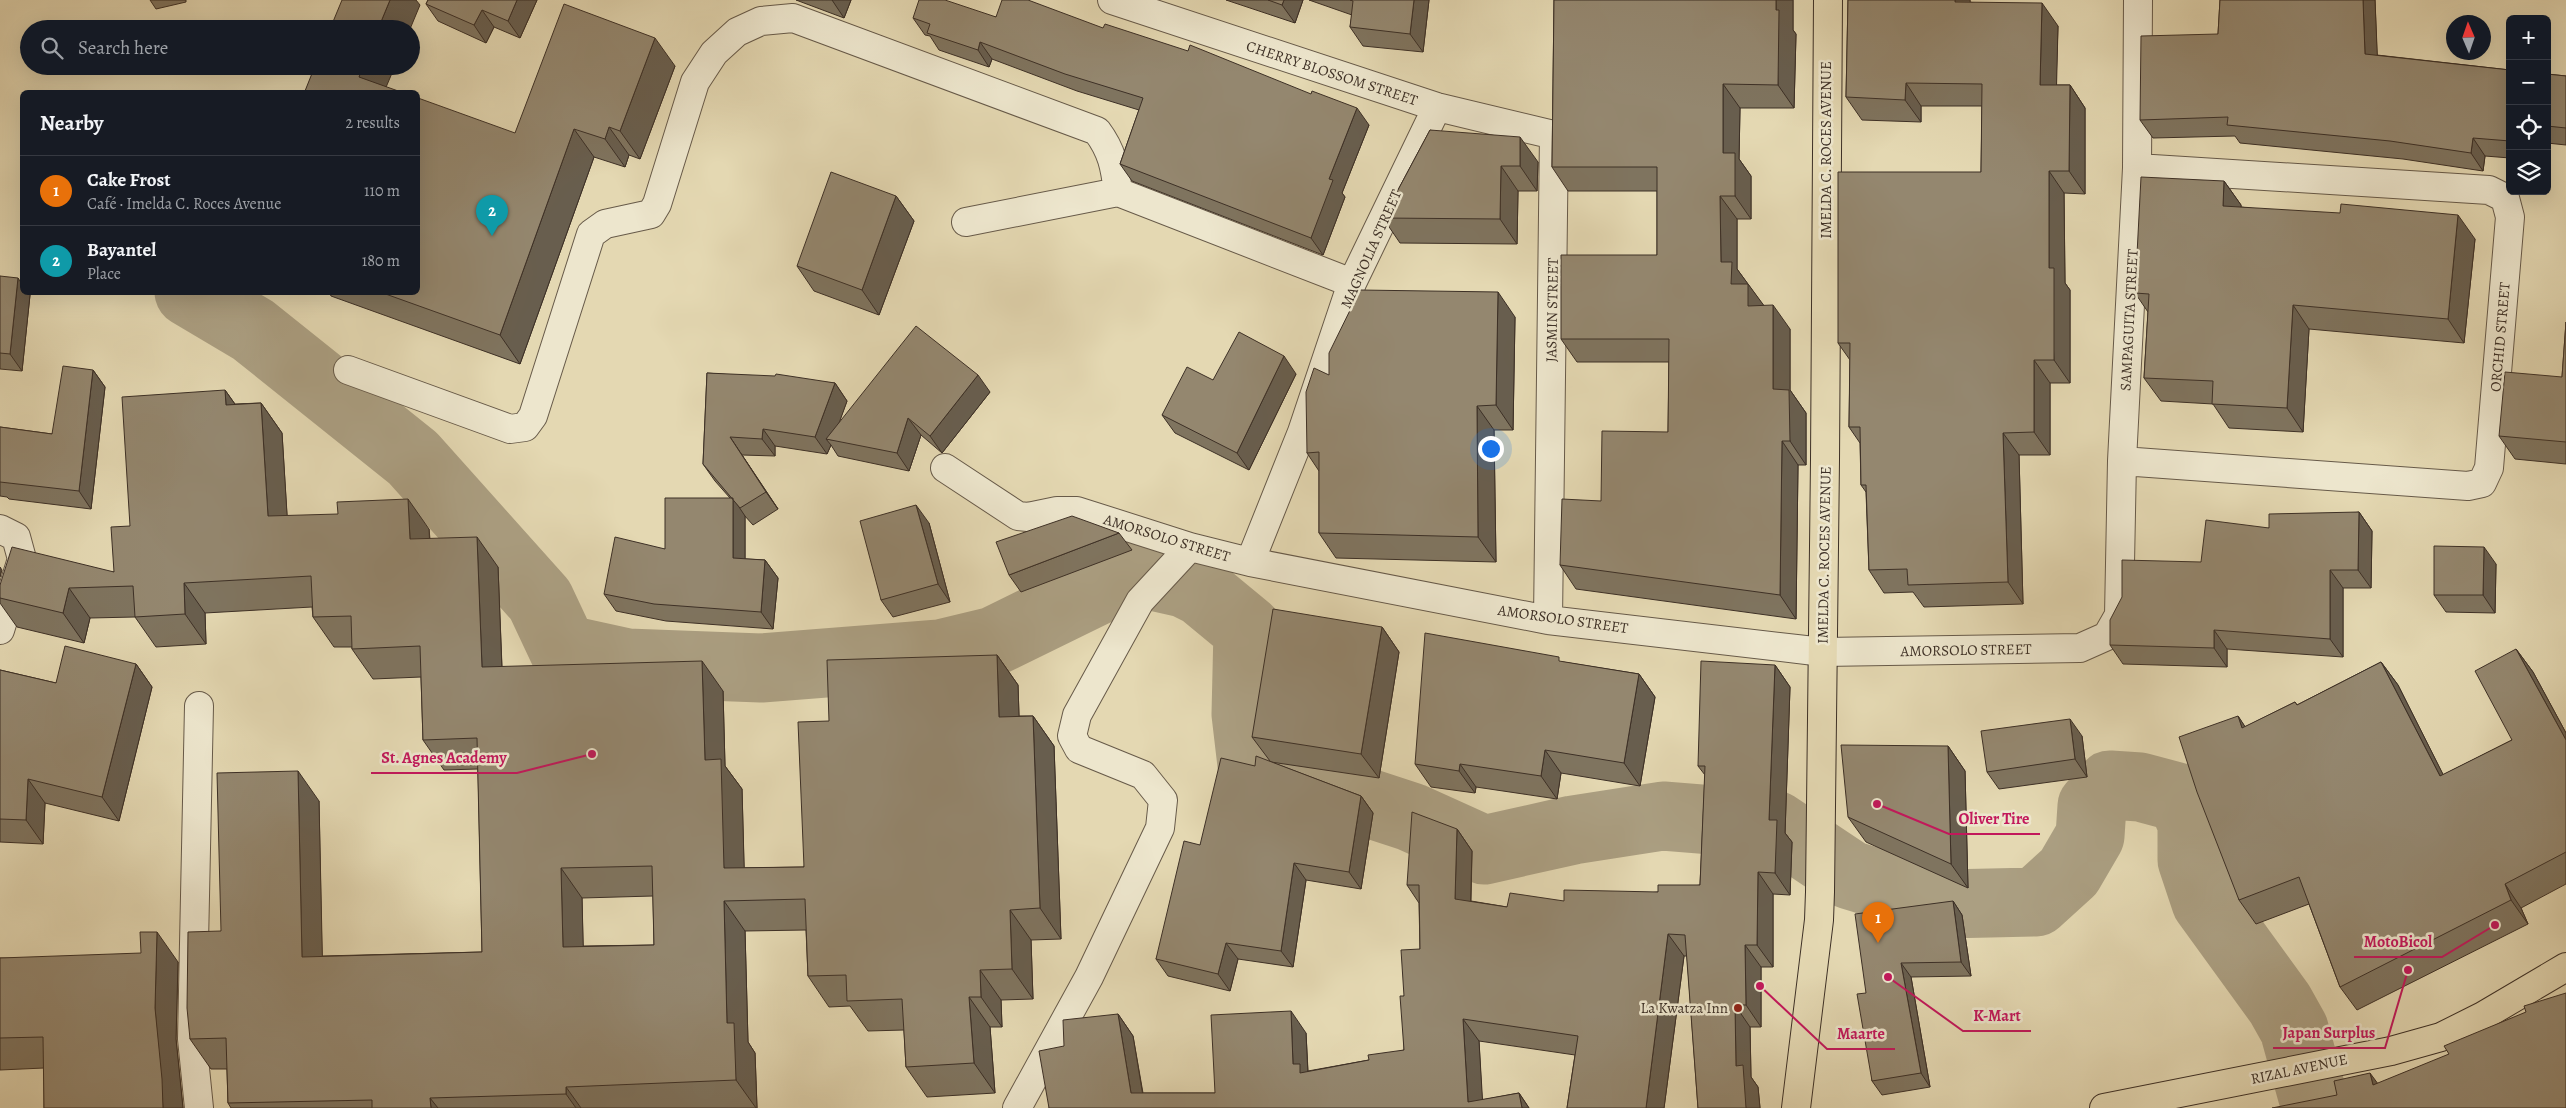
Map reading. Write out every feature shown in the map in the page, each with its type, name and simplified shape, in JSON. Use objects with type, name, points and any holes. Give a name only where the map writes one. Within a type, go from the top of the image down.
[{"type":"main road","name":"IMELDA C. ROCES AVENUE","points":[[1796,1108],[1819,920],[1820,892],[1828,0]]},
{"type":"main road","name":"RIZAL AVENUE","points":[[2104,1108],[2390,1051],[2441,1037],[2483,1016],[2566,967]]},
{"type":"street","name":"CHERRY BLOSSOM STREET","points":[[1112,0],[1437,107],[1554,134]]},
{"type":"street","name":"SAMPAGUITA STREET","points":[[2107,636],[2119,615],[2122,461],[2137,168],[2138,0]]},
{"type":"street","points":[[348,370],[510,429],[525,427],[533,416],[591,234],[605,224],[651,214],[657,204],[695,82],[714,53],[737,32],[761,22],[793,18],[1097,131],[1108,146],[1114,161],[1118,192]]},
{"type":"street","name":"JASMIN STREET","points":[[1548,620],[1554,106]]},
{"type":"street","name":"MAGNOLIA STREET","points":[[1250,562],[1302,432],[1352,283],[1437,107]]},
{"type":"street","name":"ORCHID STREET","points":[[2122,461],[2468,486],[2482,483],[2489,468],[2510,217],[2505,198],[2489,190],[2137,168]]},
{"type":"street","points":[[966,222],[1118,192],[1352,283]]},
{"type":"street","name":"AMORSOLO STREET","points":[[945,468],[1018,516],[1028,517],[1057,511],[1077,511],[1190,547],[1250,562],[1548,620],[1823,652],[2080,648],[2107,636]]},
{"type":"street","points":[[0,528],[16,537],[22,559],[0,630]]},
{"type":"street","points":[[1017,1108],[1089,977],[1160,828],[1163,800],[1143,775],[1079,749],[1072,736],[1077,715],[1140,601],[1190,547]]},
{"type":"street","points":[[199,706],[192,1039],[199,1108]]},
{"type":"building","points":[[342,0],[390,0],[382,20],[334,20]]},
{"type":"building","points":[[428,0],[517,0],[508,21],[482,10],[474,25],[426,4]]},
{"type":"building","points":[[919,0],[945,0],[996,17],[1002,0],[1028,0],[1103,28],[1105,24],[1188,51],[1190,45],[1311,94],[1312,91],[1357,108],[1329,179],[1333,180],[1311,238],[1120,164],[1143,98],[1065,74],[980,42],[978,50],[927,33],[930,24],[913,18]]},
{"type":"building","points":[[1268,0],[1284,0],[1282,5]]},
{"type":"building","points":[[1350,0],[1414,0],[1410,34],[1350,27],[1353,1]]},
{"type":"building","points":[[1554,0],[1776,0],[1776,10],[1779,10],[1778,85],[1723,84],[1723,153],[1735,153],[1735,196],[1720,196],[1721,262],[1732,262],[1731,284],[1748,284],[1748,306],[1773,305],[1773,389],[1789,390],[1790,441],[1782,441],[1780,595],[1560,565],[1562,499],[1601,501],[1602,431],[1668,432],[1669,339],[1561,339],[1561,255],[1657,255],[1657,167],[1552,167]]},
{"type":"building","points":[[1848,0],[1955,0],[1955,2],[2042,3],[2040,85],[2070,85],[2069,171],[2049,171],[2049,268],[2054,268],[2054,360],[2034,360],[2034,432],[2003,433],[2008,582],[1908,585],[1907,569],[1869,570],[1866,485],[1861,485],[1860,427],[1849,427],[1850,343],[1838,343],[1838,172],[1981,172],[1982,84],[1906,83],[1905,100],[1846,97]]},
{"type":"building","points":[[2220,0],[2363,0],[2365,54],[2506,70],[2506,141],[2473,138],[2471,153],[2390,141],[2227,125],[2228,117],[2140,120],[2141,36],[2218,34]]},
{"type":"building","points":[[564,4],[655,38],[620,131],[609,127],[605,139],[574,129],[500,335],[388,295],[420,295],[420,99],[515,133]]},
{"type":"building","points":[[2551,74],[2566,76],[2566,128],[2551,126]]},
{"type":"building","points":[[311,75],[360,75],[359,77],[395,90],[305,90]]},
{"type":"building","points":[[1430,130],[1520,137],[1520,166],[1501,166],[1500,219],[1383,218]]},
{"type":"building","points":[[831,172],[896,196],[862,290],[797,266]]},
{"type":"building","points":[[2141,177],[2224,181],[2223,206],[2340,213],[2341,204],[2458,215],[2448,319],[2293,305],[2287,408],[2212,404],[2213,381],[2144,378],[2149,294],[2135,293]]},
{"type":"building","points":[[0,276],[18,278],[10,354],[0,353]]},
{"type":"building","points":[[1360,290],[1498,292],[1496,405],[1477,406],[1478,537],[1319,533],[1319,452],[1307,453],[1306,392],[1314,368],[1329,375],[1329,353]]},
{"type":"building","points":[[2566,322],[2566,442],[2499,436],[2505,372],[2562,377]]},
{"type":"building","points":[[916,326],[978,375],[930,436],[908,418],[897,453],[826,439]]},
{"type":"building","points":[[1239,332],[1284,356],[1237,453],[1162,415],[1187,367],[1213,380]]},
{"type":"building","points":[[63,366],[93,370],[79,491],[0,482],[0,427],[52,434]]},
{"type":"building","points":[[707,373],[775,376],[776,374],[835,383],[815,437],[763,429],[762,439],[730,437],[766,492],[740,508],[703,464]]},
{"type":"building","points":[[225,390],[226,405],[261,403],[268,516],[338,514],[337,502],[408,499],[410,539],[477,537],[482,667],[702,661],[705,760],[721,759],[724,868],[804,867],[798,722],[829,721],[827,660],[997,655],[999,717],[1033,716],[1040,908],[1010,910],[1012,969],[980,970],[981,997],[969,997],[974,1063],[906,1067],[902,999],[847,1001],[846,975],[808,976],[805,899],[724,901],[727,1023],[734,1023],[736,1080],[566,1087],[566,1094],[430,1098],[431,1108],[372,1108],[372,1100],[228,1103],[226,1038],[190,1039],[187,1008],[188,932],[221,931],[217,773],[298,771],[302,957],[482,952],[477,738],[423,740],[420,646],[352,649],[351,616],[313,617],[311,576],[184,583],[185,614],[135,617],[133,586],[69,588],[63,613],[0,598],[0,585],[12,547],[114,572],[111,527],[130,526],[122,397]],"holes":[[[652,866],[654,945],[563,947],[561,868]]]},
{"type":"building","points":[[665,498],[733,498],[733,558],[765,560],[761,612],[654,604],[604,594],[615,537],[665,549]]},
{"type":"building","points":[[916,505],[938,584],[881,600],[860,521]]},
{"type":"building","points":[[2359,512],[2358,570],[2330,570],[2330,639],[2214,630],[2214,648],[2110,645],[2110,620],[2122,597],[2122,560],[2201,562],[2206,520],[2269,528],[2269,514]]},
{"type":"building","points":[[1072,516],[1119,533],[1009,575],[996,542]]},
{"type":"building","points":[[2434,546],[2484,547],[2483,595],[2434,595]]},
{"type":"building","points":[[1273,609],[1382,627],[1361,754],[1252,737]]},
{"type":"building","points":[[1425,633],[1559,657],[1559,661],[1639,674],[1624,763],[1545,750],[1541,776],[1460,764],[1459,771],[1415,764]]},
{"type":"building","points":[[65,646],[136,664],[102,797],[28,779],[26,820],[0,819],[0,670],[56,683]]},
{"type":"building","points":[[2516,649],[2566,740],[2566,852],[2505,884],[2511,900],[2340,987],[2299,877],[2239,900],[2197,792],[2179,737],[2238,716],[2242,728],[2295,702],[2297,705],[2381,662],[2440,776],[2512,740],[2475,671]]},
{"type":"building","points":[[1701,661],[1775,665],[1769,820],[1777,820],[1775,873],[1758,872],[1757,945],[1745,945],[1746,1005],[1735,1005],[1736,1066],[1743,1065],[1746,1108],[1698,1108],[1685,935],[1668,934],[1646,1108],[1567,1108],[1578,1036],[1463,1019],[1468,1102],[1519,1093],[1522,1108],[1049,1108],[1039,1051],[1064,1046],[1063,1020],[1118,1014],[1131,1093],[1215,1093],[1211,1015],[1291,1011],[1293,1064],[1300,1064],[1300,1073],[1369,1060],[1368,1055],[1404,1050],[1400,996],[1404,996],[1401,950],[1420,949],[1419,885],[1407,885],[1412,812],[1457,829],[1455,899],[1507,907],[1510,893],[1564,901],[1564,890],[1658,892],[1658,885],[1700,885],[1705,766],[1698,766]]},
{"type":"building","points":[[2070,719],[2075,759],[1987,772],[1981,731]]},
{"type":"building","points":[[1841,745],[1948,746],[1951,864],[1848,817]]},
{"type":"building","points":[[1256,756],[1361,796],[1349,872],[1294,863],[1281,951],[1226,943],[1218,974],[1156,959],[1184,841],[1200,845],[1221,758],[1255,766]]},
{"type":"building","points":[[1953,901],[1961,962],[1901,963],[1921,1073],[1872,1081],[1857,994],[1866,993],[1855,914]]},
{"type":"building","points":[[140,932],[157,932],[155,1008],[163,1108],[44,1108],[43,1037],[0,1038],[0,958],[141,953]]},
{"type":"building","points":[[2566,993],[2566,1108],[2272,1108],[2337,1095],[2334,1081],[2370,1073],[2373,1085],[2449,1054],[2444,1046],[2526,1012],[2524,1006]]},
{"type":"waterway","points":[[194,295],[253,330],[413,458],[540,600],[563,649],[627,663],[761,668],[940,654],[994,641],[1135,572],[1184,583],[1202,592],[1248,630],[1246,714],[1252,765],[1411,817],[1484,850],[1573,830],[1663,816],[1775,825],[1850,875],[1946,904],[2036,902],[2069,872],[2090,836],[2092,806],[2110,785],[2140,787],[2181,798],[2192,823],[2192,860],[2206,902],[2280,1004],[2294,1029],[2316,1108]]},
{"type":"place","name":"Bayantel","points":[[492,236]]},
{"type":"place","name":"St. Agnes Academy","points":[[592,754]]},
{"type":"place","name":"Oliver Tire","points":[[1877,804]]},
{"type":"place","name":"MotoBicol","points":[[2495,925]]},
{"type":"place","name":"Cake Frost","points":[[1878,943]]},
{"type":"place","name":"Japan Surplus","points":[[2408,970]]},
{"type":"place","name":"K-Mart","points":[[1888,977]]},
{"type":"place","name":"Maarte","points":[[1760,986]]},
{"type":"place","name":"La Kwatza Inn","points":[[1738,1008]]}]
